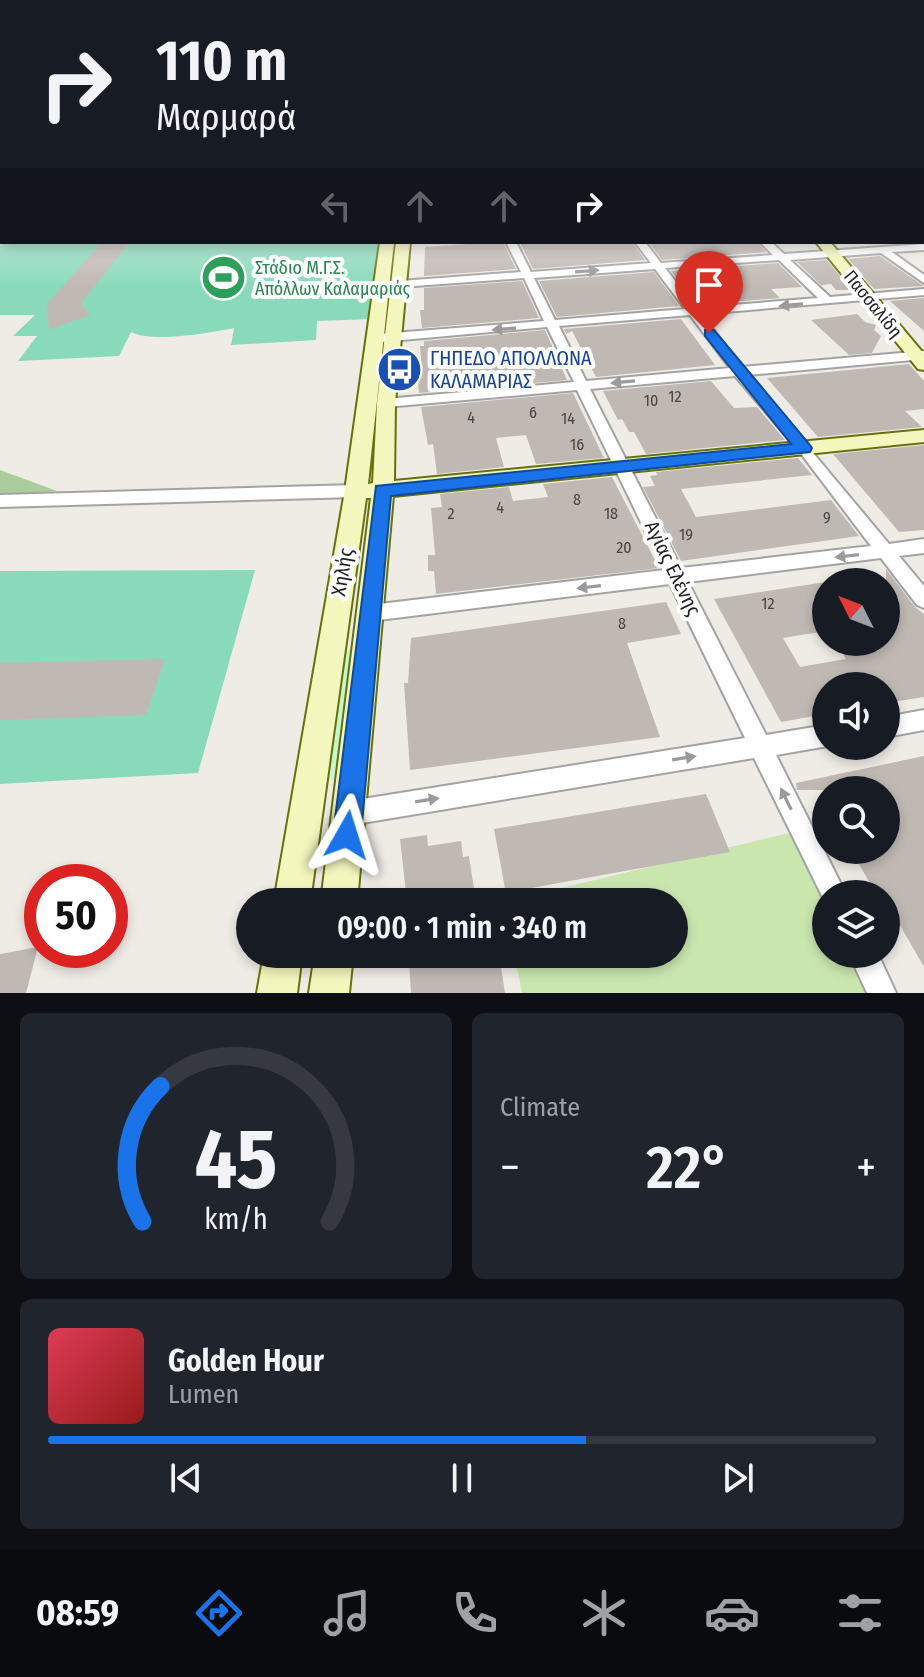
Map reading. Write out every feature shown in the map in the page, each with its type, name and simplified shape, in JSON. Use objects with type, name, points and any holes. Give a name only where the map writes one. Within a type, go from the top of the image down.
[{"type":"main road","name":"Χηλής","points":[[387,244],[390,285]]},
{"type":"main road","name":"Χηλής","points":[[341,888],[371,613],[369,491],[390,285],[402,244]]},
{"type":"main road","name":"Πασσαλίδη","points":[[828,248],[921,359]]},
{"type":"main road","name":"Χηλής","points":[[295,888],[386,403],[384,338]]},
{"type":"main road","points":[[369,491],[924,436]]},
{"type":"main road","points":[[277,993],[281,968]]},
{"type":"main road","points":[[329,993],[332,968]]},
{"type":"street","name":"Αγίας Ελένης","points":[[512,244],[826,880]]},
{"type":"street","points":[[642,244],[739,372],[804,448],[924,600]]},
{"type":"street","points":[[767,244],[828,301]]},
{"type":"street","points":[[390,285],[783,257],[828,248],[883,250],[924,247]]},
{"type":"street","points":[[883,250],[924,280]]},
{"type":"street","points":[[384,338],[695,314],[924,292]]},
{"type":"street","points":[[386,403],[921,359]]},
{"type":"street","points":[[3,500],[369,491]]},
{"type":"street","points":[[371,613],[924,546]]},
{"type":"street","points":[[900,724],[924,720]]},
{"type":"street","points":[[350,813],[812,738]]},
{"type":"street","points":[[870,968],[882,993]]},
{"type":"green space","name":"Στάδιο Μ.Γ.Σ. Απόλλων Καλαμαριάς","points":[[385,244],[373,319],[317,321],[316,340],[231,345],[234,328],[166,337],[131,332],[119,356],[18,361],[37,336],[13,336],[35,315],[0,315],[0,245]]},
{"type":"green space","points":[[0,470],[57,491],[0,497]]},
{"type":"green space","points":[[255,570],[198,773],[0,784],[0,571]]},
{"type":"green space","points":[[330,649],[371,650],[357,778],[303,781]]},
{"type":"green space","points":[[793,832],[817,880],[812,880],[812,968],[860,968],[873,993],[522,993],[517,968],[688,968],[688,888],[562,888]]},
{"type":"building","points":[[100,244],[128,244],[81,303],[90,315],[49,330],[47,304]]},
{"type":"building","points":[[504,244],[516,269],[424,276],[425,247]]},
{"type":"building","points":[[520,244],[633,244],[645,260],[533,269]]},
{"type":"building","points":[[650,244],[759,244],[766,252],[662,260]]},
{"type":"building","points":[[880,256],[924,286],[874,289],[848,259]]},
{"type":"building","points":[[827,260],[851,290],[836,290],[831,284],[821,285],[797,262]]},
{"type":"building","points":[[778,263],[802,287],[771,289],[780,298],[697,305],[671,271]]},
{"type":"building","points":[[654,272],[679,306],[557,317],[539,281]]},
{"type":"building","points":[[522,281],[539,318],[422,328],[420,310],[424,310],[424,288]]},
{"type":"building","points":[[924,298],[924,331],[890,301]]},
{"type":"building","points":[[857,314],[865,322],[876,325],[874,330],[881,336],[872,353],[849,355],[811,320]]},
{"type":"building","points":[[681,319],[715,365],[596,377],[572,331],[566,334],[564,329]]},
{"type":"building","points":[[545,330],[567,380],[419,393],[417,371],[422,371],[420,346],[424,346],[424,341]]},
{"type":"building","points":[[909,364],[924,381],[924,409],[905,411],[922,427],[818,437],[767,378]]},
{"type":"building","points":[[711,381],[734,408],[757,407],[785,440],[646,454],[634,432],[629,432],[622,419],[618,420],[603,391]]},
{"type":"building","points":[[573,393],[604,458],[536,464],[526,435],[496,438],[504,467],[437,474],[433,444],[428,445],[421,407]]},
{"type":"building","points":[[924,445],[924,530],[899,532],[833,454]]},
{"type":"building","points":[[798,458],[812,475],[681,489],[696,517],[831,500],[859,536],[681,561],[643,487],[655,486],[650,476],[657,475],[656,472]]},
{"type":"building","points":[[612,477],[659,568],[436,594],[434,571],[428,571],[428,555],[435,555],[431,508],[442,507],[440,494],[509,487],[513,501],[548,497],[543,484]]},
{"type":"building","points":[[812,584],[812,633],[783,638],[800,667],[846,659],[844,656],[900,656],[900,587],[924,614],[924,697],[900,701],[900,672],[812,672],[812,716],[781,722],[714,599]]},
{"type":"building","points":[[666,602],[681,634],[627,643],[660,737],[410,770],[404,683],[408,683],[411,638]]},
{"type":"building","points":[[165,659],[146,715],[0,720],[0,663]]},
{"type":"building","points":[[924,756],[924,967],[900,925],[900,880],[868,880],[859,864],[900,864],[900,776],[829,776]]},
{"type":"building","points":[[812,780],[812,790],[797,790],[796,783]]},
{"type":"building","points":[[706,794],[730,852],[531,888],[505,888],[494,829]]},
{"type":"building","points":[[427,835],[428,846],[461,841],[463,857],[469,856],[474,888],[405,888],[400,839]]},
{"type":"building","points":[[24,950],[24,968],[33,968],[26,993],[0,993],[0,954]]},
{"type":"building","points":[[409,968],[501,968],[505,993],[411,993]]},
{"type":"place","name":"Στάδιο Μ.Γ.Σ. Απόλλων Καλαμαριάς","points":[[224,278]]},
{"type":"place","name":"ΓΗΠΕΔΟ ΑΠΟΛΛΩΝΑ ΚΑΛΑΜΑΡΙΑΣ","points":[[399,369]]},
{"type":"route","points":[[347,835],[383,491],[804,448],[709,333]]}]
